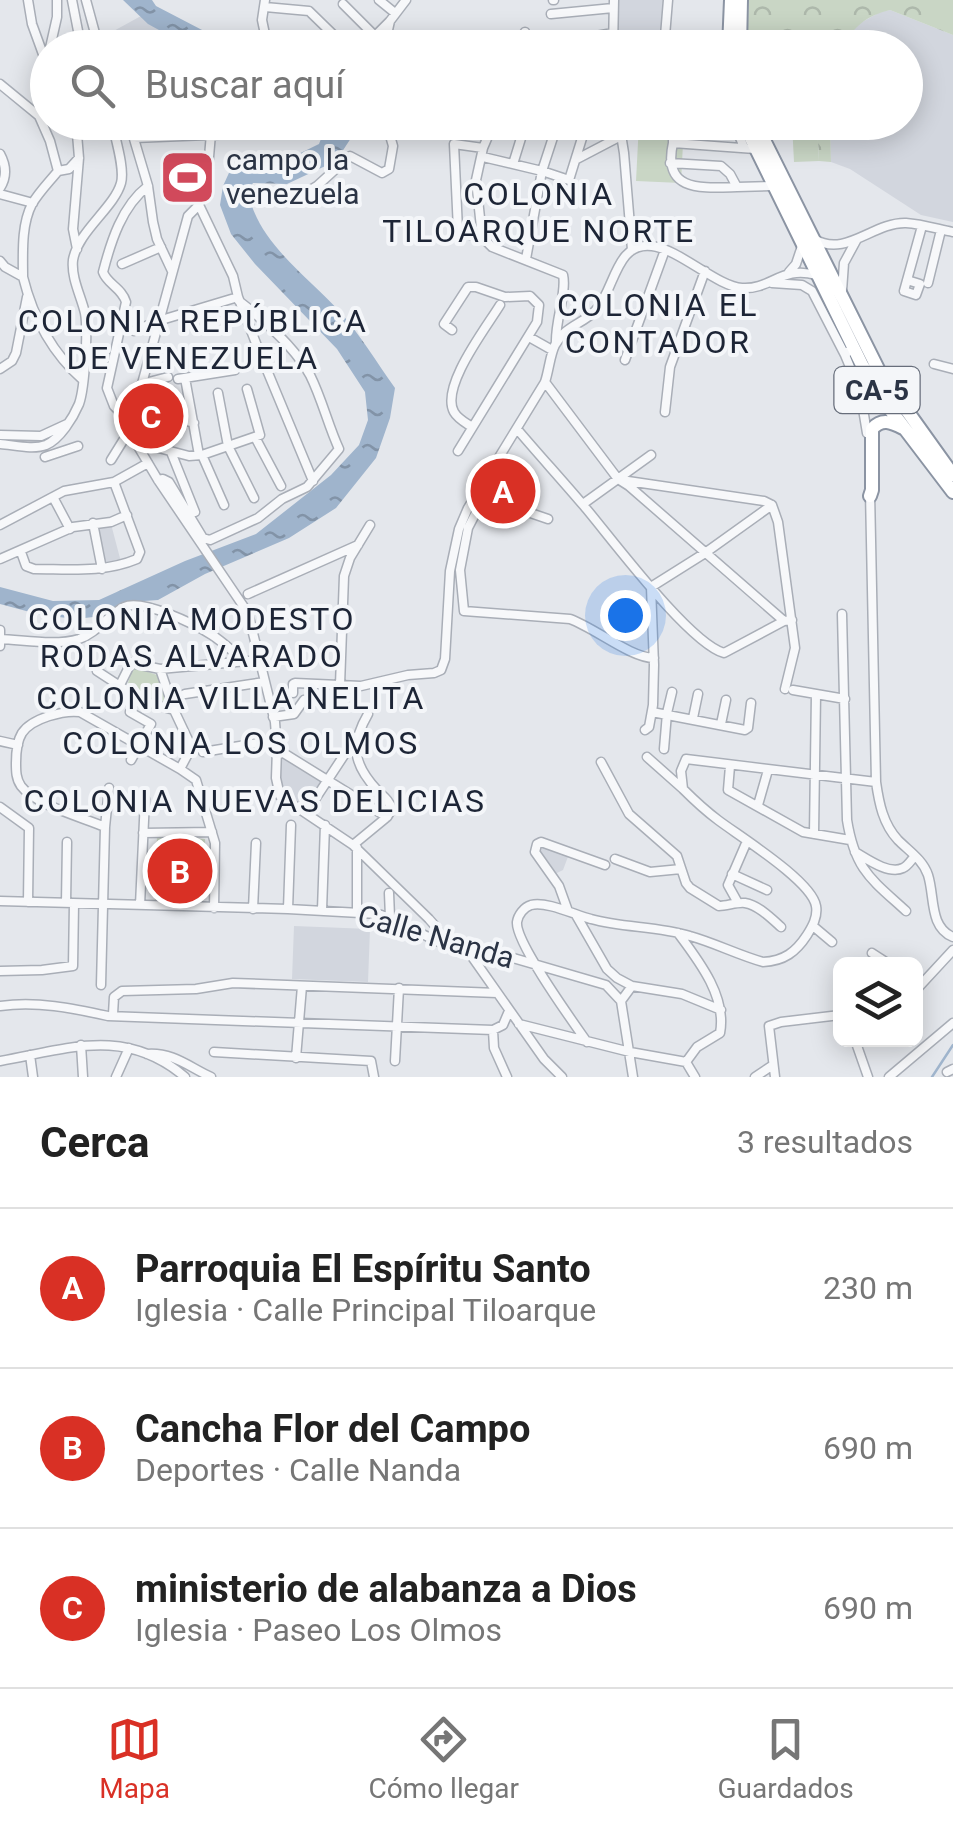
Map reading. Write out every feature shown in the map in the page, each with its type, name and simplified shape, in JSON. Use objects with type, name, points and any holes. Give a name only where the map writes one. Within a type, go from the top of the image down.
[{"type":"highway","points":[[730,30],[731,0]]},
{"type":"highway","points":[[740,30],[741,0]]},
{"type":"highway","name":"CA-5","points":[[746,140],[880,373],[953,475]]},
{"type":"highway","name":"CA-5","points":[[763,140],[849,351],[953,492]]},
{"type":"highway","points":[[870,496],[872,429],[886,421],[905,429]]},
{"type":"street","points":[[28,0],[34,30]]},
{"type":"street","points":[[55,30],[57,0]]},
{"type":"street","points":[[72,0],[78,30]]},
{"type":"street","points":[[86,0],[94,30]]},
{"type":"street","points":[[378,0],[393,17]]},
{"type":"street","points":[[381,30],[406,0]]},
{"type":"street","points":[[666,30],[668,0]]},
{"type":"street","points":[[264,30],[265,4],[309,10],[329,30]]},
{"type":"street","points":[[343,4],[369,30]]},
{"type":"street","points":[[550,14],[613,4],[613,30]]},
{"type":"street","points":[[389,30],[393,17]]},
{"type":"street","points":[[0,84],[30,109]]},
{"type":"street","points":[[50,140],[58,171]]},
{"type":"street","points":[[77,249],[73,229],[80,158],[78,140]]},
{"type":"street","points":[[0,444],[38,447],[54,440],[78,405],[86,317],[73,268],[81,240],[120,186],[116,140]]},
{"type":"street","points":[[135,140],[148,186],[152,222],[173,272]]},
{"type":"street","points":[[111,460],[136,436],[140,384],[188,216],[199,205],[207,180],[211,140]]},
{"type":"street","points":[[290,202],[317,186],[350,156],[382,174],[390,169],[390,140]]},
{"type":"street","points":[[482,238],[476,188],[487,140]]},
{"type":"street","points":[[513,164],[520,140]]},
{"type":"street","points":[[526,259],[542,171],[552,140]]},
{"type":"street","points":[[583,140],[569,180],[454,144],[458,230],[560,272],[566,278],[545,382],[516,429],[468,528],[460,570],[464,612],[570,619],[586,624],[642,657],[654,658]]},
{"type":"street","points":[[577,159],[613,140]]},
{"type":"street","points":[[621,140],[632,250]]},
{"type":"street","points":[[750,148],[673,142],[671,172],[684,184],[772,186]]},
{"type":"street","points":[[0,154],[5,168],[0,191],[32,203]]},
{"type":"street","points":[[58,171],[69,168],[80,158]]},
{"type":"street","points":[[670,163],[721,166],[737,187]]},
{"type":"street","points":[[58,171],[32,203],[22,278],[34,316],[82,380]]},
{"type":"street","points":[[148,186],[132,200],[102,272],[125,298],[107,388],[114,406],[250,618],[273,717],[280,796],[355,846],[429,919],[443,944]]},
{"type":"street","points":[[199,205],[233,276],[313,481]]},
{"type":"street","points":[[788,273],[806,241],[830,246],[857,240],[888,225],[906,223],[953,232]]},
{"type":"street","points":[[907,280],[922,226]]},
{"type":"street","points":[[928,283],[941,230]]},
{"type":"street","points":[[843,303],[844,263],[857,240]]},
{"type":"street","points":[[554,347],[564,331],[596,310],[623,258],[632,250],[650,246],[664,250],[742,288],[788,273],[819,276]]},
{"type":"street","points":[[122,264],[161,247]]},
{"type":"street","points":[[626,360],[664,250]]},
{"type":"street","points":[[0,261],[22,278]]},
{"type":"street","points":[[664,412],[670,368],[705,271]]},
{"type":"street","points":[[768,282],[802,284],[812,291],[849,351],[864,406],[870,496],[878,800],[887,824],[929,877],[938,926],[953,936]]},
{"type":"street","points":[[452,330],[444,324],[471,286],[505,297],[524,295],[536,300],[540,314],[458,451]]},
{"type":"street","points":[[0,370],[16,354],[27,295]]},
{"type":"street","points":[[134,331],[239,299]]},
{"type":"street","points":[[161,484],[164,479],[169,482],[206,540],[258,518],[282,499],[308,486],[339,449],[310,375],[272,328],[239,299]]},
{"type":"street","points":[[472,427],[456,416],[453,386],[500,305]]},
{"type":"street","points":[[528,336],[554,347]]},
{"type":"street","points":[[934,364],[953,368]]},
{"type":"street","points":[[140,384],[234,370]]},
{"type":"street","points":[[177,378],[194,423],[198,455],[224,504]]},
{"type":"street","points":[[545,382],[617,478],[788,621]]},
{"type":"street","points":[[136,436],[198,455],[260,435],[247,389]]},
{"type":"street","points":[[136,400],[171,391]]},
{"type":"street","points":[[218,393],[228,446],[254,498]]},
{"type":"street","points":[[168,416],[194,423]]},
{"type":"street","points":[[0,435],[41,436],[66,424]]},
{"type":"street","points":[[516,429],[651,587],[682,621],[720,653],[788,621]]},
{"type":"street","points":[[255,437],[281,486]]},
{"type":"street","points":[[54,440],[60,452]]},
{"type":"street","points":[[45,458],[78,446]]},
{"type":"street","points":[[172,450],[195,512]]},
{"type":"street","points":[[582,504],[651,455]]},
{"type":"street","points":[[0,525],[64,491],[114,482],[148,463]]},
{"type":"street","points":[[617,478],[764,500],[772,506],[778,522],[788,621],[795,648],[789,690],[845,699]]},
{"type":"street","points":[[21,552],[30,569],[102,569],[138,559],[140,554],[128,515],[114,482]]},
{"type":"street","points":[[481,496],[548,519]]},
{"type":"street","points":[[293,693],[296,683],[372,684],[441,670],[454,547],[463,518],[481,496]]},
{"type":"street","points":[[52,497],[70,529]]},
{"type":"street","points":[[651,587],[772,506]]},
{"type":"street","points":[[0,559],[70,529],[128,515]]},
{"type":"street","points":[[93,523],[102,569]]},
{"type":"street","points":[[340,685],[344,576],[370,525]]},
{"type":"street","points":[[248,594],[358,545]]},
{"type":"street","points":[[645,730],[652,712],[651,587]]},
{"type":"street","points":[[0,630],[0,642],[77,640],[122,608],[134,604],[180,619],[213,636],[243,660]]},
{"type":"street","points":[[842,614],[850,840],[862,868],[906,911]]},
{"type":"street","points":[[120,686],[131,663],[160,669],[258,660]]},
{"type":"street","points":[[160,669],[190,744],[190,752],[180,768]]},
{"type":"street","points":[[97,672],[144,701],[174,710]]},
{"type":"street","points":[[185,694],[264,682]]},
{"type":"street","points":[[664,750],[672,692]]},
{"type":"street","points":[[693,718],[698,694]]},
{"type":"street","points":[[814,834],[816,694]]},
{"type":"street","points":[[273,717],[294,714],[304,700]]},
{"type":"street","points":[[721,724],[726,700]]},
{"type":"street","points":[[652,712],[747,730],[752,703]]},
{"type":"street","points":[[105,826],[38,800],[23,788],[16,774],[18,745],[22,732],[32,724],[74,710],[196,780],[216,852],[214,908]]},
{"type":"street","points":[[130,712],[150,724],[130,760]]},
{"type":"street","points":[[306,813],[368,714]]},
{"type":"street","points":[[356,912],[355,846],[392,807],[363,771],[356,754],[357,735]]},
{"type":"street","points":[[0,741],[18,745]]},
{"type":"street","points":[[203,752],[277,744],[387,816]]},
{"type":"street","points":[[587,1042],[537,967],[517,925],[528,906],[688,935],[763,962],[774,962],[796,952],[813,926],[816,907],[812,897],[784,868],[746,842],[648,757]]},
{"type":"street","points":[[683,789],[681,771],[686,759],[876,782]]},
{"type":"street","points":[[601,762],[629,814],[677,856],[690,888],[719,906],[752,905],[780,927]]},
{"type":"street","points":[[730,766],[729,792],[802,832],[850,840]]},
{"type":"street","points":[[758,805],[768,770]]},
{"type":"street","points":[[101,985],[109,788]]},
{"type":"street","points":[[140,904],[145,799]]},
{"type":"street","points":[[0,808],[29,828],[28,902]]},
{"type":"street","points":[[322,910],[324,824]]},
{"type":"street","points":[[288,909],[291,825]]},
{"type":"street","points":[[143,833],[212,832]]},
{"type":"street","points":[[0,971],[73,966],[67,842]]},
{"type":"street","points":[[605,865],[541,842],[536,844],[535,852],[607,970],[632,986],[682,994],[721,1010]]},
{"type":"street","points":[[738,903],[728,885],[746,842]]},
{"type":"street","points":[[253,909],[256,844]]},
{"type":"street","points":[[855,852],[892,869],[903,868],[916,856]]},
{"type":"street","points":[[615,860],[650,872],[682,869]]},
{"type":"street","points":[[732,874],[767,890]]},
{"type":"street","points":[[390,894],[390,917]]},
{"type":"street","name":"Calle Nanda","points":[[0,901],[322,910],[390,917],[468,952],[496,954],[606,985],[622,1002]]},
{"type":"street","points":[[813,926],[832,942]]},
{"type":"street","points":[[678,934],[703,969],[721,1010],[720,1033],[697,1046],[686,1062]]},
{"type":"street","points":[[923,979],[953,950]]},
{"type":"street","points":[[468,952],[562,1077]]},
{"type":"street","points":[[872,953],[878,957]]},
{"type":"street","points":[[113,1014],[114,997],[122,991],[187,990],[233,984],[497,992]]},
{"type":"street","points":[[296,1058],[302,986]]},
{"type":"street","points":[[632,986],[622,1002],[633,1077]]},
{"type":"street","points":[[394,1060],[399,988]]},
{"type":"street","points":[[0,1006],[64,1006],[108,1016],[493,1030],[502,1026],[509,1011]]},
{"type":"street","points":[[774,1077],[769,1026],[833,1016]]},
{"type":"street","points":[[889,1077],[953,1023]]},
{"type":"street","points":[[519,1024],[686,1062],[695,1077]]},
{"type":"street","points":[[493,1030],[494,1048],[507,1077]]},
{"type":"street","points":[[0,1060],[81,1045],[110,1044],[147,1054],[184,1077]]},
{"type":"street","points":[[81,1045],[83,1077]]},
{"type":"street","points":[[857,1047],[868,1077]]},
{"type":"street","points":[[116,1077],[129,1048]]},
{"type":"street","points":[[214,1052],[371,1061],[374,1077]]},
{"type":"street","points":[[147,1054],[178,1058],[211,1077]]},
{"type":"street","points":[[30,1055],[32,1077]]},
{"type":"street","points":[[544,1058],[548,1077]]},
{"type":"street","points":[[755,1077],[773,1065]]},
{"type":"shaded area","points":[[618,0],[663,0],[662,30],[617,30]]},
{"type":"shaded area","points":[[890,10],[953,35],[953,222],[921,215],[850,169],[831,162],[830,140],[923,140],[923,30],[853,30],[880,12]]},
{"type":"shaded area","points":[[141,16],[160,30],[115,30]]},
{"type":"shaded area","points":[[111,524],[121,562],[104,568],[96,527]]},
{"type":"shaded area","points":[[279,753],[325,781],[305,810],[280,791]]},
{"type":"shaded area","points":[[538,845],[569,854],[563,870],[553,875],[537,852]]},
{"type":"shaded area","points":[[294,926],[370,929],[368,982],[292,979]]},
{"type":"green space","points":[[749,0],[953,0],[953,35],[890,10],[855,30],[748,30]]},
{"type":"green space","points":[[638,140],[683,140],[681,183],[636,181]]},
{"type":"green space","points":[[793,140],[818,140],[819,161],[794,162]]},
{"type":"green space","points":[[818,140],[830,140],[831,162],[819,161]]},
{"type":"green space","name":"campo la venezuela","points":[[201,157],[197,197],[174,195],[177,158]]},
{"type":"green space","points":[[133,667],[157,675],[167,706],[145,701],[126,689]]},
{"type":"green space","points":[[157,836],[205,839],[203,904],[155,904]]},
{"type":"water","points":[[123,0],[152,0],[156,6],[202,30],[159,30]]},
{"type":"water","points":[[321,140],[350,140],[336,161],[287,184],[253,183],[248,191],[253,210],[273,243],[341,313],[395,388],[390,418],[376,458],[336,508],[289,538],[205,574],[158,600],[130,602],[102,616],[76,619],[0,604],[0,587],[53,601],[99,600],[256,534],[331,475],[359,445],[368,420],[365,392],[337,349],[231,234],[220,205],[233,164],[246,160],[282,162]]},
{"type":"waterway","points":[[932,1077],[953,1045]]},
{"type":"place","name":"campo la venezuela","points":[[187,177]]},
{"type":"place","name":"ministerio de alabanza a Dios","points":[[151,416]]},
{"type":"place","name":"Parroquia El Espíritu Santo","points":[[503,491]]},
{"type":"place","name":"Cancha Flor del Campo","points":[[180,871]]},
{"type":"district","name":"COLONIA TILOARQUE NORTE","points":[[539,212]]},
{"type":"district","name":"COLONIA EL CONTADOR","points":[[658,324]]},
{"type":"district","name":"COLONIA REPÚBLICA DE VENEZUELA","points":[[193,340]]},
{"type":"district","name":"COLONIA MODESTO RODAS ALVARADO","points":[[192,638]]},
{"type":"district","name":"COLONIA VILLA NELITA","points":[[231,698]]},
{"type":"district","name":"COLONIA LOS OLMOS","points":[[241,743]]},
{"type":"district","name":"COLONIA NUEVAS DELICIAS","points":[[255,801]]}]
